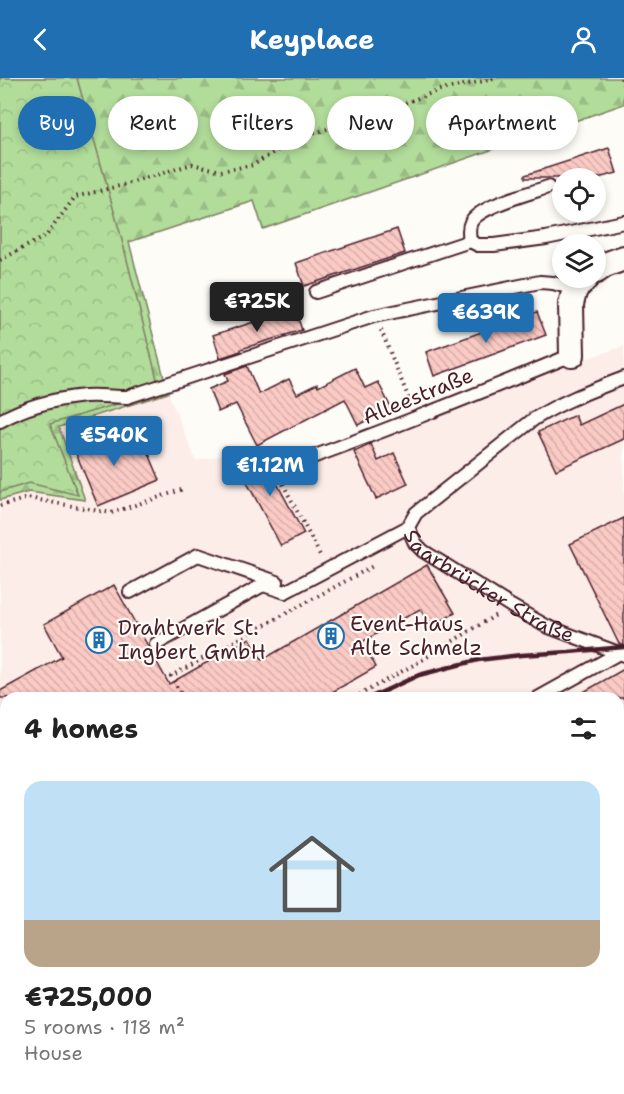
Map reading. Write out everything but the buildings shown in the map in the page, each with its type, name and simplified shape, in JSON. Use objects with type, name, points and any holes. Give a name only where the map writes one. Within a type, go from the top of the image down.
[{"type":"street","points":[[606,265],[624,258]]},
{"type":"street","points":[[572,355],[571,304],[578,288]]},
{"type":"lane","points":[[470,241],[468,230],[472,220],[489,207],[548,187]]},
{"type":"lane","points":[[316,292],[470,241],[478,245],[494,245],[546,238],[624,222]]},
{"type":"lane","points":[[0,421],[18,411],[54,401],[86,396],[128,397],[374,316],[540,282],[552,283]]},
{"type":"lane","name":"Alleestraße","points":[[276,470],[343,447],[572,355]]},
{"type":"lane","name":"Saarbrücker Straße","points":[[622,654],[546,626],[511,606],[423,551],[415,543],[408,526],[416,513],[534,419],[555,406],[624,378]]},
{"type":"lane","points":[[156,644],[263,585],[285,592],[408,526]]},
{"type":"lane","points":[[130,592],[198,555],[278,582]]},
{"type":"lane","points":[[549,692],[622,654]]},
{"type":"path","points":[[0,260],[46,236],[75,197],[192,164],[221,171],[253,165],[298,138],[370,116],[441,90],[498,78]]},
{"type":"path","points":[[621,78],[624,86]]},
{"type":"path","points":[[388,346],[417,418]]},
{"type":"path","points":[[276,470],[328,569]]},
{"type":"path","points":[[0,506],[28,498],[111,513],[184,489]]},
{"type":"path","points":[[180,692],[171,676],[415,543]]},
{"type":"path","points":[[365,692],[511,606]]},
{"type":"shaded area","points":[[624,346],[624,692],[0,692],[0,500],[29,492],[85,500],[59,427],[168,393],[196,461],[259,447],[271,466]]},
{"type":"green space","points":[[0,78],[624,78],[624,104],[578,120],[578,96],[426,96],[426,150],[491,150],[263,229],[254,201],[129,242],[168,393],[59,427],[85,500],[29,492],[0,500]]},
{"type":"green space","points":[[0,78],[77,78],[82,96],[18,96],[18,150],[96,150],[96,146],[160,391],[50,424],[78,495],[29,483],[0,492]]},
{"type":"railway","points":[[382,692],[419,675],[478,660],[624,647]]},
{"type":"place","name":"Event-Haus Alte Schmelz","points":[[331,636]]},
{"type":"place","name":"Drahtwerk St. Ingbert GmbH","points":[[99,640]]}]
